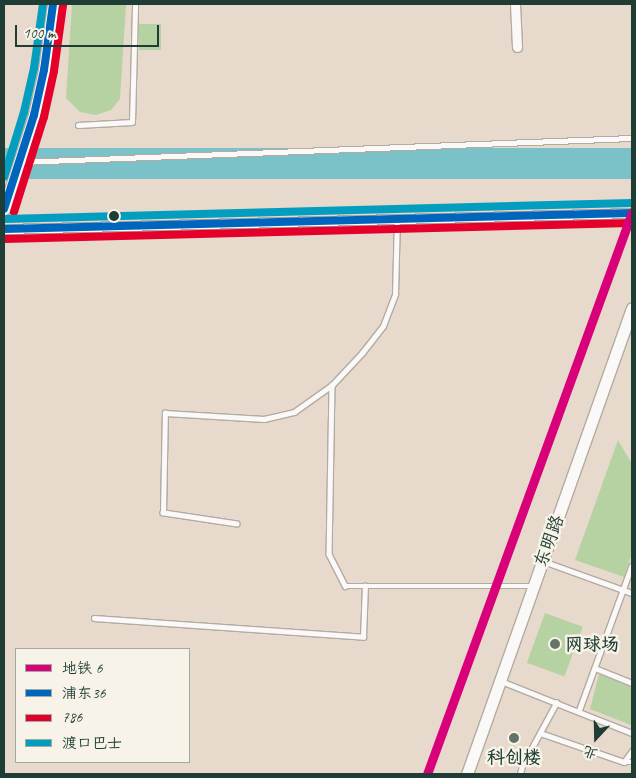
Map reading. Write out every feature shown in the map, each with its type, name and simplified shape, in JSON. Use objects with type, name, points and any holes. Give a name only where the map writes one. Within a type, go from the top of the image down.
[{"type":"main road","points":[[5,206],[20,162],[44,70],[53,4]]},
{"type":"main road","name":"东明路","points":[[467,774],[632,308]]},
{"type":"street","points":[[515,4],[517,47]]},
{"type":"street","points":[[4,229],[632,213]]},
{"type":"lane","points":[[78,125],[132,122],[135,4]]},
{"type":"lane","points":[[20,162],[632,138]]},
{"type":"lane","points":[[237,524],[163,513],[165,414],[264,419],[294,412],[332,385],[362,353],[382,326],[395,294],[397,219]]},
{"type":"lane","points":[[332,385],[329,554],[345,586],[533,586]]},
{"type":"lane","points":[[542,561],[632,593]]},
{"type":"lane","points":[[578,712],[632,566]]},
{"type":"lane","points":[[94,618],[363,638],[365,586]]},
{"type":"lane","points":[[595,668],[632,683]]},
{"type":"lane","points":[[500,680],[632,732]]},
{"type":"lane","points":[[520,774],[522,766],[556,703]]},
{"type":"lane","points":[[540,733],[624,762],[632,762]]},
{"type":"lane","points":[[624,762],[632,751]]},
{"type":"green space","points":[[72,4],[126,5],[120,99],[111,110],[96,115],[80,112],[66,98]]},
{"type":"green space","points":[[139,24],[161,24],[161,50],[139,50]]},
{"type":"green space","points":[[618,440],[632,464],[632,553],[624,577],[575,560]]},
{"type":"green space","name":"网球场","points":[[545,613],[583,627],[564,676],[527,663]]},
{"type":"green space","points":[[599,674],[632,687],[631,725],[590,709]]},
{"type":"water","points":[[4,148],[632,148],[632,179],[4,179]]},
{"type":"metro line","name":"6","points":[[427,774],[632,212]]},
{"type":"transit line","name":"渡口巴士","points":[[4,177],[24,112],[34,68],[43,4]]},
{"type":"transit line","name":"浦东36","points":[[4,209],[34,115],[44,70],[53,4]]},
{"type":"transit line","name":"786","points":[[14,212],[44,117],[54,71],[63,5]]},
{"type":"transit line","name":"渡口巴士","points":[[4,219],[632,203]]},
{"type":"transit line","name":"浦东36","points":[[4,229],[632,213]]},
{"type":"transit line","name":"786","points":[[4,239],[632,223]]},
{"type":"place","name":"网球场","points":[[555,644]]},
{"type":"place","name":"科创楼","points":[[514,738]]}]
